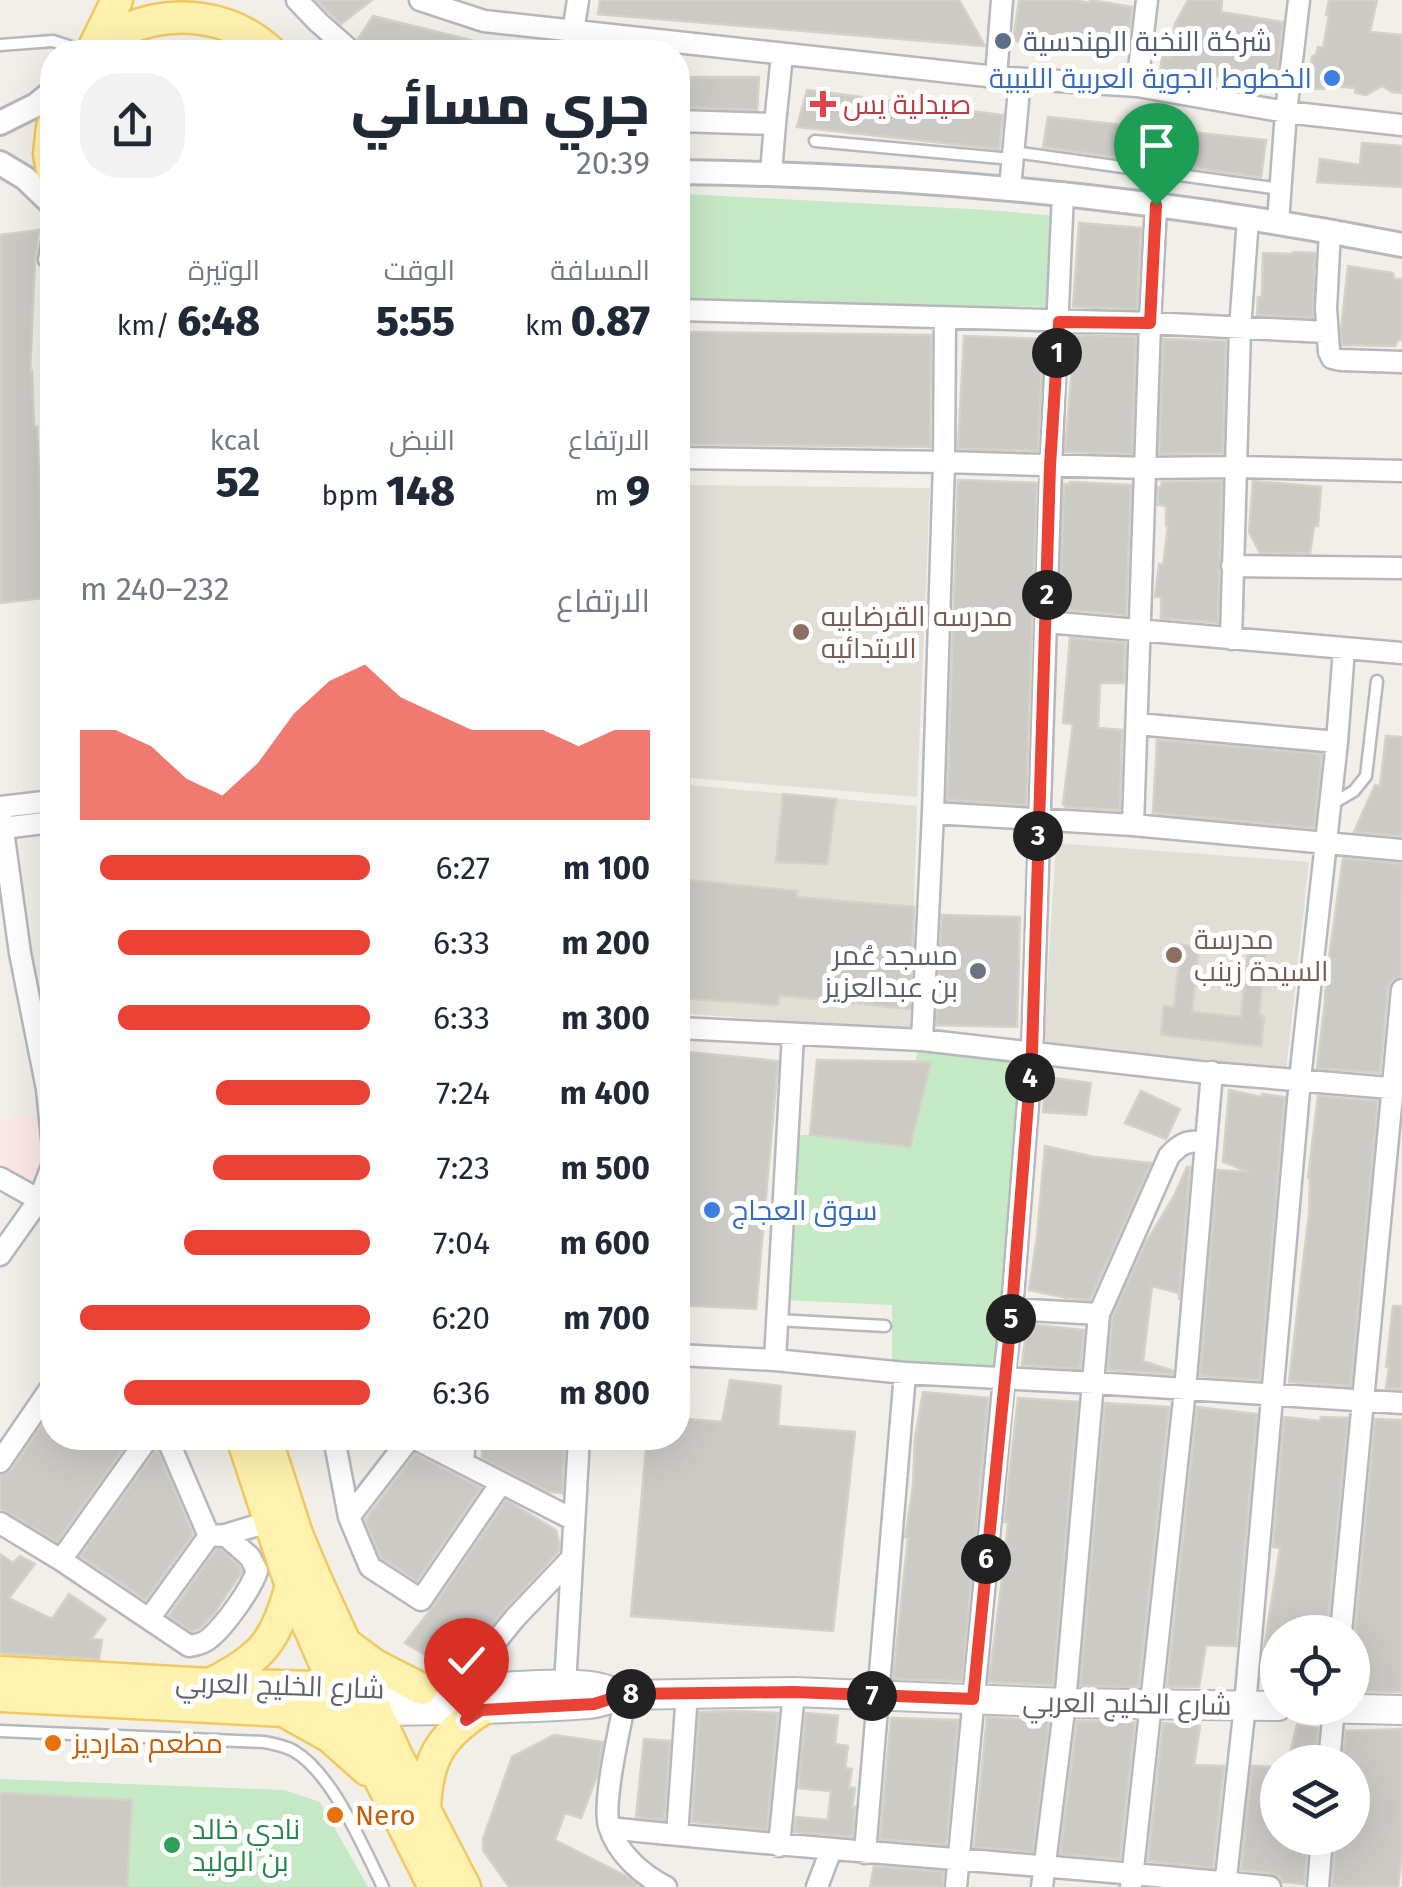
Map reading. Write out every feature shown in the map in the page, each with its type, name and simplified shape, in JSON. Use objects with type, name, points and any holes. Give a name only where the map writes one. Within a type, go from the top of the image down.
[{"type":"main road","points":[[97,40],[118,0]]},
{"type":"main road","points":[[227,0],[259,40]]},
{"type":"main road","points":[[108,40],[154,19],[190,16],[225,23],[254,40]]},
{"type":"main road","points":[[246,1450],[291,1586],[355,1699],[425,1810],[465,1887]]},
{"type":"main road","points":[[270,1450],[314,1577],[348,1646],[355,1699],[379,1781],[434,1887]]},
{"type":"main road","points":[[208,1684],[239,1670],[259,1654],[280,1622],[291,1586]]},
{"type":"main road","points":[[348,1646],[422,1689]]},
{"type":"main road","name":"شارع الخليج العربي","points":[[0,1672],[208,1684],[481,1710],[594,1704],[622,1695],[794,1692],[1260,1705]]},
{"type":"main road","name":"شارع الخليج العربي","points":[[0,1696],[285,1711],[422,1689],[598,1686],[622,1695]]},
{"type":"main road","points":[[1370,1709],[1402,1710]]},
{"type":"main road","points":[[425,1810],[429,1770],[438,1749],[481,1710]]},
{"type":"main road","points":[[285,1711],[330,1737],[379,1781]]},
{"type":"street","points":[[297,0],[338,40]]},
{"type":"street","points":[[572,40],[578,0]]},
{"type":"street","points":[[996,77],[1002,0]]},
{"type":"street","points":[[1137,86],[1147,0]]},
{"type":"street","points":[[1278,222],[1299,0]]},
{"type":"street","points":[[430,2],[484,21],[662,40]]},
{"type":"street","points":[[690,44],[996,77],[1137,86],[1286,112],[1402,125]]},
{"type":"street","points":[[771,173],[782,55]]},
{"type":"street","points":[[1010,188],[1020,79]]},
{"type":"street","points":[[0,124],[40,101]]},
{"type":"street","points":[[690,121],[775,124]]},
{"type":"street","points":[[0,163],[40,192]]},
{"type":"street","points":[[690,172],[771,173],[1064,192],[1278,222],[1402,245]]},
{"type":"street","points":[[956,1887],[1012,1309],[1032,1052],[1050,466],[1064,192]]},
{"type":"street","points":[[1132,825],[1156,205]]},
{"type":"street","points":[[1231,639],[1240,329],[1248,218]]},
{"type":"street","points":[[1330,231],[1326,332],[1332,358],[1402,362]]},
{"type":"street","points":[[690,310],[1150,323],[1326,332]]},
{"type":"street","points":[[922,1040],[933,813],[945,318]]},
{"type":"street","points":[[690,458],[1402,471]]},
{"type":"street","points":[[1232,566],[1402,568]]},
{"type":"street","points":[[1046,622],[1402,653]]},
{"type":"street","points":[[1226,1885],[1300,1078],[1338,742],[1344,649]]},
{"type":"street","points":[[1137,724],[1338,742]]},
{"type":"street","points":[[1,815],[40,804]]},
{"type":"street","points":[[933,813],[1132,825],[1402,850]]},
{"type":"street","points":[[1,815],[40,820]]},
{"type":"street","points":[[1,815],[10,954],[40,1033]]},
{"type":"street","points":[[1342,1615],[1397,1088],[1402,990]]},
{"type":"street","points":[[690,1029],[922,1040],[1397,1088]]},
{"type":"street","points":[[775,1360],[793,1035]]},
{"type":"street","points":[[1132,1881],[1185,1390],[1212,1072]]},
{"type":"street","points":[[1042,1887],[1065,1702],[1099,1314],[1169,1156],[1188,1141],[1206,1142]]},
{"type":"street","points":[[0,1178],[40,1187]]},
{"type":"street","points":[[0,1255],[40,1200]]},
{"type":"street","points":[[1012,1309],[1099,1314]]},
{"type":"street","points":[[690,1356],[1402,1404]]},
{"type":"street","points":[[865,1853],[905,1373]]},
{"type":"street","points":[[0,1462],[40,1404]]},
{"type":"street","points":[[61,1560],[139,1450]]},
{"type":"street","points":[[0,1524],[189,1646],[200,1644],[211,1638],[252,1584],[257,1570],[250,1557],[217,1535],[173,1450]]},
{"type":"street","points":[[336,1450],[349,1517],[370,1567],[421,1600],[501,1483]]},
{"type":"street","points":[[349,1517],[402,1450]]},
{"type":"street","points":[[438,1450],[574,1520]]},
{"type":"street","points":[[463,1462],[464,1450]]},
{"type":"street","points":[[565,1686],[578,1450]]},
{"type":"street","points":[[148,1619],[217,1535],[268,1522]]},
{"type":"street","points":[[458,1690],[515,1618],[571,1559]]},
{"type":"street","points":[[779,1846],[794,1692]]},
{"type":"street","points":[[677,1835],[688,1693]]},
{"type":"street","points":[[622,1695],[607,1807],[610,1828],[632,1864],[666,1887]]},
{"type":"street","points":[[610,1828],[779,1846],[1044,1865],[1132,1881],[1270,1887]]},
{"type":"street","points":[[817,1887],[831,1850]]},
{"type":"street","points":[[1318,1887],[1321,1855]]},
{"type":"lane","points":[[0,45],[40,42]]},
{"type":"lane","points":[[815,141],[1013,155],[1282,189]]},
{"type":"lane","points":[[1331,804],[1354,791],[1366,776],[1377,681]]},
{"type":"lane","points":[[777,1320],[885,1326]]},
{"type":"lane","points":[[0,1731],[281,1745],[296,1752],[327,1785],[383,1887]]},
{"type":"shaded area","name":"مدرسه القرضابيه الابتدائيه","points":[[690,485],[930,488],[917,797],[690,778]]},
{"type":"shaded area","points":[[690,785],[917,806],[910,1030],[690,1014]]},
{"type":"shaded area","name":"مدرسة السيدة زينب","points":[[1056,843],[1309,862],[1286,1071],[1043,1048]]},
{"type":"shaded area","points":[[40,1115],[40,1176],[32,1191],[0,1174],[1,1120]]},
{"type":"green space","points":[[690,194],[1057,216],[1050,307],[690,300]]},
{"type":"green space","points":[[919,1043],[1032,1053],[1003,1378],[892,1371],[892,1305],[782,1300],[789,1135],[902,1135]]},
{"type":"green space","name":"نادي خالد بن الوليد","points":[[0,1779],[284,1790],[320,1802],[368,1887],[0,1887]]},
{"type":"building","points":[[316,0],[372,0],[341,24]]},
{"type":"building","points":[[600,0],[959,0],[985,46],[598,14]]},
{"type":"building","points":[[1019,0],[1090,0],[1132,7],[1127,51],[1013,41]]},
{"type":"building","points":[[1188,0],[1222,0],[1221,12],[1283,22],[1276,81],[1216,76],[1215,81],[1160,75],[1162,56],[1169,57],[1175,24]]},
{"type":"building","points":[[1329,0],[1377,0],[1370,32],[1402,35],[1402,93],[1382,86],[1366,95],[1355,93],[1355,88],[1325,85],[1324,89],[1312,89],[1312,57],[1318,47],[1323,48]]},
{"type":"building","points":[[373,16],[470,40],[359,40]]},
{"type":"building","points":[[690,77],[759,77],[757,110],[690,107]]},
{"type":"building","points":[[807,90],[1003,115],[999,149],[797,127]]},
{"type":"building","points":[[1048,117],[1266,140],[1261,177],[1043,147]]},
{"type":"building","points":[[1362,143],[1402,146],[1402,187],[1317,182],[1320,159],[1360,165]]},
{"type":"building","points":[[1079,223],[1141,228],[1137,309],[1073,307]]},
{"type":"building","points":[[39,230],[30,372],[34,428],[37,427],[40,598],[0,603],[0,235]]},
{"type":"building","points":[[1263,253],[1315,253],[1313,318],[1257,315],[1258,297],[1262,297]]},
{"type":"building","points":[[1348,266],[1393,273],[1394,279],[1402,279],[1402,340],[1395,346],[1342,345]]},
{"type":"building","points":[[690,332],[931,335],[930,447],[690,444]]},
{"type":"building","points":[[1075,335],[1136,336],[1132,454],[1065,452]]},
{"type":"building","points":[[964,336],[1043,339],[1038,451],[958,449]]},
{"type":"building","points":[[1163,339],[1226,341],[1223,453],[1159,454]]},
{"type":"building","points":[[958,480],[1037,483],[1026,805],[947,800]]},
{"type":"building","points":[[1222,481],[1218,623],[1161,618],[1161,597],[1155,597],[1168,526],[1166,506],[1158,505],[1158,487],[1162,482]]},
{"type":"building","points":[[1253,481],[1321,487],[1318,526],[1314,526],[1310,553],[1260,553],[1249,532]]},
{"type":"building","points":[[1064,484],[1131,485],[1126,615],[1060,609]]},
{"type":"building","points":[[1070,638],[1125,643],[1124,683],[1100,683],[1098,728],[1122,730],[1120,810],[1063,804],[1073,724],[1063,723]]},
{"type":"building","points":[[1386,736],[1402,737],[1402,836],[1354,832],[1375,785],[1380,786]]},
{"type":"building","points":[[1157,740],[1322,754],[1314,828],[1153,813]]},
{"type":"building","points":[[783,794],[836,799],[827,864],[776,862]]},
{"type":"building","points":[[1343,858],[1402,864],[1401,976],[1391,981],[1388,989],[1380,1073],[1317,1068]]},
{"type":"building","points":[[690,880],[797,891],[796,897],[914,907],[910,1009],[779,995],[778,1005],[690,999]]},
{"type":"building","name":"مسجد عُمر بن عبدالعزيز","points":[[942,915],[1020,917],[1017,1027],[936,1025]]},
{"type":"building","points":[[1181,945],[1199,947],[1192,1012],[1241,1017],[1248,953],[1265,954],[1259,1016],[1264,1016],[1261,1046],[1161,1035],[1164,1006],[1174,1007]]},
{"type":"building","name":"سوق العجاج","points":[[690,1052],[778,1061],[756,1309],[690,1306]]},
{"type":"building","points":[[817,1060],[931,1062],[910,1147],[810,1135]]},
{"type":"building","points":[[1046,1077],[1091,1083],[1086,1115],[1043,1112]]},
{"type":"building","points":[[1229,1090],[1285,1097],[1260,1380],[1200,1376],[1217,1170],[1249,1172],[1223,1162]]},
{"type":"building","points":[[1141,1091],[1180,1109],[1166,1139],[1125,1123]]},
{"type":"building","points":[[1318,1096],[1378,1101],[1351,1386],[1289,1382]]},
{"type":"building","points":[[1045,1146],[1094,1157],[1151,1163],[1090,1300],[1029,1290]]},
{"type":"building","points":[[1187,1167],[1179,1300],[1179,1293],[1152,1286],[1143,1361],[1173,1374],[1108,1370],[1112,1317],[1145,1244]]},
{"type":"building","points":[[1393,1306],[1402,1306],[1402,1389],[1386,1388]]},
{"type":"building","points":[[1027,1324],[1084,1330],[1080,1369],[1022,1365]]},
{"type":"building","points":[[730,1380],[781,1386],[778,1426],[855,1432],[833,1631],[631,1616],[646,1450],[690,1450],[690,1419],[722,1422]]},
{"type":"building","points":[[923,1392],[988,1398],[962,1681],[893,1679],[915,1438]]},
{"type":"building","points":[[1018,1398],[1078,1402],[1053,1685],[989,1682]]},
{"type":"building","points":[[1105,1403],[1169,1407],[1139,1687],[1080,1686]]},
{"type":"building","points":[[1197,1407],[1257,1414],[1236,1646],[1206,1645],[1199,1687],[1167,1687]]},
{"type":"building","points":[[1284,1417],[1320,1421],[1321,1417],[1348,1418],[1329,1615],[1269,1615],[1280,1548],[1273,1547]]},
{"type":"building","points":[[1375,1419],[1402,1420],[1402,1692],[1370,1691],[1370,1615],[1357,1615]]},
{"type":"building","points":[[40,1428],[40,1450],[122,1450],[57,1542],[0,1508],[0,1476],[11,1470]]},
{"type":"building","points":[[157,1450],[193,1534],[146,1600],[80,1556]]},
{"type":"building","points":[[482,1450],[564,1450],[562,1493],[549,1492],[482,1458]]},
{"type":"building","points":[[415,1454],[481,1488],[417,1581],[381,1558],[365,1520]]},
{"type":"building","points":[[506,1500],[556,1530],[559,1551],[453,1672],[430,1672],[435,1661],[405,1643]]},
{"type":"building","points":[[216,1549],[242,1572],[213,1615],[192,1632],[169,1616]]},
{"type":"building","points":[[0,1554],[13,1563],[20,1556],[35,1564],[9,1598],[52,1619],[69,1594],[106,1619],[91,1639],[102,1640],[99,1659],[0,1653]]},
{"type":"building","points":[[699,1712],[778,1713],[767,1830],[692,1822]]},
{"type":"building","points":[[806,1713],[838,1716],[835,1744],[848,1746],[845,1768],[852,1769],[849,1787],[855,1788],[853,1837],[794,1832],[796,1817],[828,1820],[831,1791],[798,1788]]},
{"type":"building","points":[[987,1717],[1049,1721],[1033,1852],[974,1847]]},
{"type":"building","points":[[891,1718],[958,1720],[946,1845],[880,1839]]},
{"type":"building","points":[[1077,1721],[1135,1722],[1120,1859],[1060,1854]]},
{"type":"building","points":[[1163,1723],[1200,1726],[1194,1765],[1224,1766],[1213,1868],[1148,1861]]},
{"type":"building","points":[[1297,1725],[1318,1728],[1316,1745],[1292,1745]]},
{"type":"building","points":[[1402,1729],[1402,1852],[1398,1887],[1332,1886],[1335,1855],[1370,1855],[1370,1745],[1345,1745],[1346,1731]]},
{"type":"building","points":[[554,1735],[603,1742],[597,1776],[581,1818],[565,1813],[555,1840],[640,1887],[509,1887],[483,1850],[483,1839],[512,1757]]},
{"type":"building","points":[[644,1739],[670,1741],[664,1820],[636,1817]]},
{"type":"building","points":[[1252,1766],[1260,1766],[1260,1855],[1307,1855],[1304,1884],[1283,1882],[1271,1873],[1241,1870]]},
{"type":"building","points":[[0,1793],[132,1800],[127,1887],[0,1887]]},
{"type":"building","points":[[874,1866],[944,1872],[942,1887],[870,1887]]},
{"type":"place","name":"شركة النخبة الهندسية","points":[[1003,41]]},
{"type":"place","name":"الخطوط الجوية العربية الليبية","points":[[1332,78]]},
{"type":"place","name":"صيدلية يس","points":[[823,104]]},
{"type":"place","name":"مدرسه القرضابيه الابتدائيه","points":[[801,632]]},
{"type":"place","name":"مدرسة السيدة زينب","points":[[1174,955]]},
{"type":"place","name":"مسجد عُمر بن عبدالعزيز","points":[[978,971]]},
{"type":"place","name":"سوق العجاج","points":[[712,1210]]},
{"type":"place","name":"مطعم هارديز","points":[[53,1743]]},
{"type":"place","name":"Nero","points":[[335,1815]]},
{"type":"place","name":"نادي خالد بن الوليد","points":[[172,1845]]},
{"type":"route","points":[[466,1720],[481,1710],[594,1704],[626,1694],[794,1692],[973,1699],[1012,1309],[1032,1052],[1050,466],[1059,322],[1150,323],[1156,205]]}]
